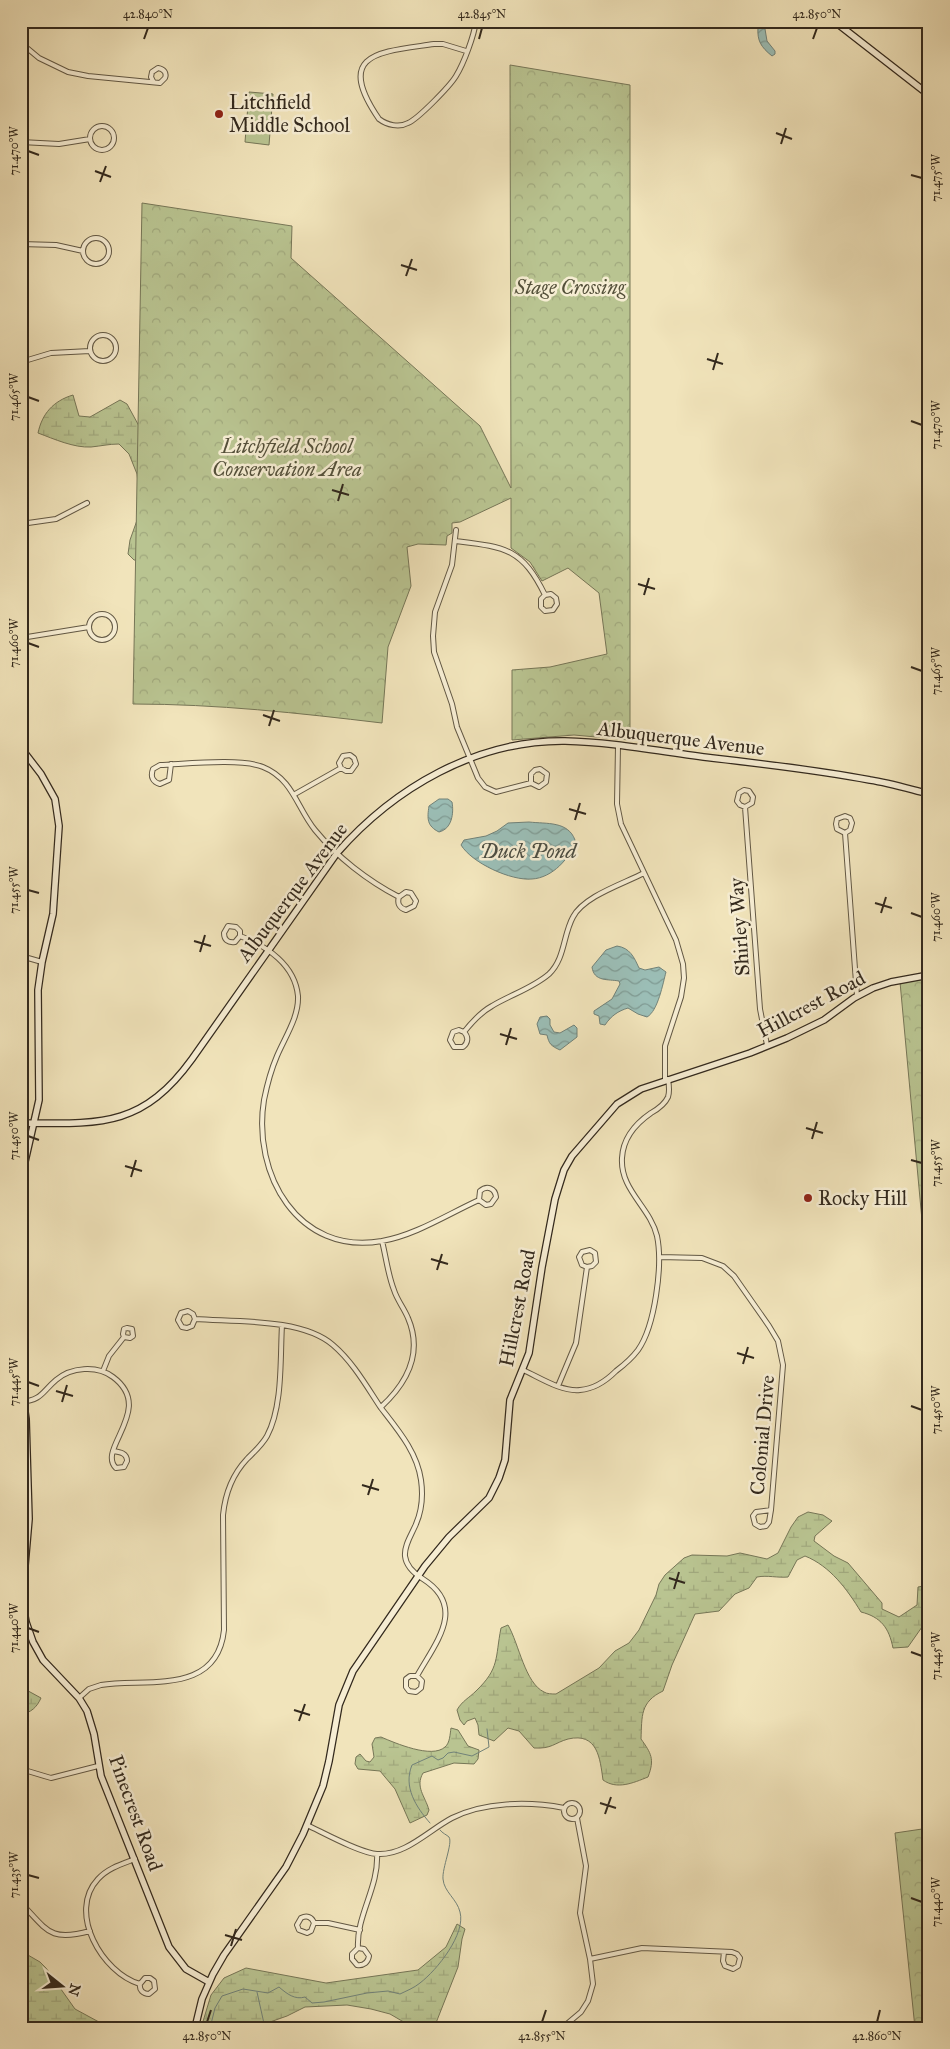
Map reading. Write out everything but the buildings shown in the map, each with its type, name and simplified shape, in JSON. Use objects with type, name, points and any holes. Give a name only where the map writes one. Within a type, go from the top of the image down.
[{"type":"street","points":[[466,51],[442,44],[434,44],[381,52],[371,57],[364,65],[360,79],[363,89],[379,119],[394,125],[409,123],[454,79],[466,51],[476,21]]},
{"type":"street","points":[[834,21],[929,95]]},
{"type":"street","points":[[21,43],[39,58],[68,72],[137,82],[153,81],[158,83],[166,78],[165,71],[160,68],[154,70],[151,74],[153,81]]},
{"type":"street","points":[[102,126],[110,130],[114,136],[112,144],[103,150],[96,149],[90,140],[92,132],[102,126]]},
{"type":"street","points":[[21,142],[59,144],[90,140]]},
{"type":"street","points":[[96,238],[107,244],[108,252],[105,260],[93,263],[86,259],[83,251],[86,243],[96,238]]},
{"type":"street","points":[[21,244],[56,245],[83,251]]},
{"type":"street","points":[[101,335],[111,337],[116,342],[116,353],[106,361],[96,359],[90,351],[92,341],[101,335]]},
{"type":"street","points":[[21,362],[51,353],[90,351]]},
{"type":"street","points":[[21,524],[56,520],[87,504]]},
{"type":"street","points":[[456,530],[452,565],[435,612],[433,644],[436,660],[452,704],[457,727],[480,782],[492,791],[506,790],[531,783],[536,786],[544,785],[547,780],[547,774],[540,769],[534,770],[531,774],[531,783]]},
{"type":"street","points":[[456,541],[490,545],[516,556],[532,570],[545,595]]},
{"type":"street","points":[[551,594],[556,598],[558,604],[553,610],[548,612],[542,607],[541,599],[545,595],[551,594]]},
{"type":"street","points":[[100,614],[110,616],[115,626],[112,635],[104,639],[95,637],[90,627],[91,620],[100,614]]},
{"type":"street","points":[[21,638],[90,627]]},
{"type":"street","name":"Albuquerque Avenue","points":[[21,1123],[86,1123],[110,1120],[138,1110],[155,1100],[182,1073],[337,853],[356,831],[386,805],[431,776],[470,758],[508,748],[543,742],[575,742],[819,771],[872,780],[929,794]]},
{"type":"street","points":[[523,1370],[558,1386],[575,1390],[594,1387],[611,1376],[638,1350],[652,1320],[660,1257],[653,1224],[626,1182],[621,1161],[625,1142],[630,1133],[640,1120],[666,1101],[669,1092],[665,1046],[681,997],[684,971],[682,956],[676,940],[626,837],[619,814],[618,746]]},
{"type":"street","points":[[21,748],[48,786],[58,812],[59,826],[56,890],[53,914],[42,962],[37,1018],[40,1089],[35,1123],[21,1179]]},
{"type":"street","points":[[348,755],[354,758],[356,764],[354,769],[346,771],[341,768],[339,763],[342,756],[348,755]]},
{"type":"street","points":[[171,764],[169,780],[163,784],[154,781],[152,772],[154,767],[160,764],[171,764],[253,764],[279,776],[295,794],[314,828],[337,853],[381,887],[399,897]]},
{"type":"street","points":[[295,794],[341,768]]},
{"type":"street","name":"Shirley Way","points":[[744,790],[751,793],[753,797],[750,805],[746,807],[740,805],[737,801],[737,795],[744,790]]},
{"type":"street","name":"Shirley Way","points":[[746,807],[760,1009],[767,1045]]},
{"type":"street","points":[[845,816],[850,818],[852,826],[845,833],[837,829],[836,824],[837,819],[845,816]]},
{"type":"street","points":[[845,833],[857,996]]},
{"type":"street","points":[[464,1032],[487,1009],[542,979],[553,969],[561,955],[573,917],[584,904],[644,874]]},
{"type":"street","points":[[406,892],[411,893],[416,901],[414,906],[409,910],[403,909],[399,905],[399,897],[406,892]]},
{"type":"street","points":[[240,936],[237,941],[232,943],[226,940],[224,933],[226,928],[234,926],[238,928],[240,936],[268,950],[281,961],[291,974],[298,998],[296,1013],[273,1066],[264,1101],[262,1135],[265,1162],[271,1177],[287,1204],[297,1215],[316,1229],[346,1240],[361,1242],[382,1241],[408,1233],[480,1200]]},
{"type":"street","points":[[21,956],[42,962]]},
{"type":"street","name":"Hillcrest Road","points":[[195,2028],[209,1982],[224,1955],[286,1867],[307,1825],[327,1771],[339,1705],[346,1683],[353,1670],[418,1576],[442,1545],[489,1498],[494,1488],[505,1460],[510,1400],[529,1353],[552,1213],[564,1170],[585,1140],[617,1104],[641,1089],[738,1057],[767,1045],[824,1020],[857,996],[886,983],[929,976]]},
{"type":"street","points":[[459,1030],[464,1032],[468,1040],[465,1045],[460,1048],[454,1047],[450,1040],[451,1034],[459,1030]]},
{"type":"street","points":[[485,1188],[491,1188],[495,1192],[496,1198],[491,1204],[486,1205],[480,1200],[479,1194],[485,1188]]},
{"type":"street","points":[[381,1408],[404,1382],[410,1367],[413,1346],[410,1324],[393,1289],[382,1241]]},
{"type":"street","points":[[590,1250],[595,1253],[597,1259],[592,1266],[587,1267],[580,1262],[579,1257],[582,1252],[590,1250]]},
{"type":"street","name":"Colonial Drive","points":[[660,1257],[702,1258],[715,1261],[727,1269],[734,1276],[778,1341],[783,1365],[771,1510],[768,1524],[763,1527],[755,1524],[753,1516],[756,1512],[771,1510]]},
{"type":"street","points":[[558,1386],[576,1343],[587,1267]]},
{"type":"street","points":[[186,1311],[191,1312],[195,1319],[193,1324],[187,1328],[182,1327],[178,1320],[179,1315],[186,1311]]},
{"type":"street","points":[[195,1319],[282,1325],[310,1331],[334,1346],[344,1356],[410,1447],[420,1472],[422,1487],[418,1518],[405,1550],[406,1561],[418,1576],[440,1594],[445,1602],[447,1613],[443,1629],[417,1676]]},
{"type":"street","points":[[79,1698],[89,1689],[101,1685],[184,1679],[200,1672],[217,1654],[221,1646],[224,1630],[223,1516],[225,1500],[238,1471],[261,1445],[274,1418],[282,1325]]},
{"type":"street","points":[[103,1371],[109,1356],[124,1337]]},
{"type":"street","points":[[23,1402],[40,1398],[56,1380],[72,1372],[85,1369],[103,1371],[120,1383],[129,1405],[126,1423],[116,1441],[113,1451],[112,1461],[114,1466],[118,1468],[124,1467],[128,1461],[126,1456],[113,1451]]},
{"type":"street","name":"Pinecrest Road","points":[[21,1384],[27,1435],[29,1519],[23,1588],[24,1612],[31,1637],[40,1656],[49,1668],[79,1698],[91,1721],[98,1766],[104,1786],[174,1955],[186,1969],[209,1982]]},
{"type":"street","points":[[410,1676],[417,1676],[422,1681],[421,1688],[418,1691],[411,1692],[406,1687],[406,1679],[410,1676]]},
{"type":"street","points":[[21,1769],[50,1778],[98,1766]]},
{"type":"street","points":[[307,1825],[377,1854],[398,1850],[445,1822],[472,1810],[528,1804],[564,1808],[570,1803],[578,1805],[580,1810],[577,1818],[586,1866],[580,1913],[590,1959],[592,1984],[588,2001],[581,2012],[562,2028]]},
{"type":"street","points":[[564,1808],[566,1817],[570,1820],[577,1818]]},
{"type":"street","points":[[358,1948],[360,1930],[372,1891],[377,1854]]},
{"type":"street","points":[[135,1859],[108,1870],[95,1882],[88,1896],[86,1908],[90,1931],[109,1965],[124,1978],[140,1984]]},
{"type":"street","points":[[21,1903],[53,1933],[69,1936],[90,1931]]},
{"type":"street","points":[[314,1923],[311,1931],[306,1933],[301,1932],[298,1928],[299,1920],[303,1916],[309,1917],[314,1923],[360,1930]]},
{"type":"street","points":[[358,1948],[364,1949],[369,1956],[368,1961],[363,1965],[355,1964],[352,1959],[353,1951],[358,1948]]},
{"type":"street","points":[[590,1959],[642,1948],[734,1952],[739,1956],[738,1966],[733,1969],[726,1966],[723,1961],[724,1952]]},
{"type":"street","points":[[150,1978],[154,1981],[155,1989],[149,1994],[144,1993],[140,1989],[140,1984],[142,1979],[150,1978]]},
{"type":"green space","name":"Litchfield School Conservation Area","points":[[510,65],[630,85],[630,740],[574,735],[512,740],[512,670],[550,667],[607,654],[599,593],[568,568],[542,581],[530,562],[511,548],[511,498],[460,522],[452,523],[452,533],[447,536],[446,545],[418,544],[407,547],[411,586],[388,647],[382,723],[227,707],[133,704],[142,203],[292,226],[291,258],[480,426],[511,488]]},
{"type":"green space","points":[[249,92],[273,94],[269,145],[245,142]]},
{"type":"green space","points":[[73,395],[79,416],[90,417],[120,400],[127,404],[139,426],[153,561],[134,560],[128,554],[130,540],[141,509],[137,474],[129,454],[119,444],[84,447],[64,443],[38,433],[42,420],[49,409]]},
{"type":"green space","points":[[929,977],[929,1296],[900,982]]},
{"type":"green space","points":[[808,1512],[823,1515],[832,1521],[815,1536],[814,1541],[834,1556],[848,1563],[882,1603],[882,1609],[899,1617],[917,1605],[918,1587],[929,1585],[929,1617],[908,1647],[893,1648],[883,1624],[874,1617],[861,1612],[850,1595],[830,1572],[805,1556],[797,1560],[788,1577],[757,1577],[749,1588],[735,1594],[719,1611],[695,1614],[672,1665],[663,1691],[650,1700],[644,1710],[641,1739],[651,1756],[648,1777],[631,1783],[614,1785],[603,1780],[599,1756],[596,1749],[586,1740],[578,1738],[568,1739],[549,1747],[534,1748],[519,1731],[508,1728],[494,1741],[479,1735],[475,1718],[467,1721],[464,1725],[460,1720],[457,1710],[484,1683],[493,1669],[501,1628],[508,1625],[527,1672],[537,1687],[544,1692],[556,1694],[599,1668],[615,1651],[629,1643],[639,1630],[656,1595],[659,1584],[665,1575],[684,1558],[692,1555],[727,1556],[740,1553],[767,1559],[778,1553],[798,1517]]},
{"type":"green space","points":[[21,1687],[41,1698],[33,1709],[21,1714]]},
{"type":"green space","points":[[451,1728],[458,1730],[468,1746],[479,1750],[478,1759],[474,1764],[454,1763],[423,1773],[420,1787],[429,1810],[427,1815],[410,1823],[395,1789],[380,1771],[358,1769],[355,1764],[356,1757],[360,1754],[366,1761],[370,1762],[374,1757],[372,1744],[375,1738],[381,1737],[413,1749],[423,1751],[439,1750],[448,1743]]},
{"type":"green space","points":[[929,1828],[929,2028],[915,2028],[895,1833]]},
{"type":"green space","points":[[457,1924],[465,1929],[458,1967],[434,2028],[414,2028],[390,2014],[347,2005],[305,2007],[287,2016],[253,2028],[201,2028],[211,1995],[224,1978],[246,1968],[326,1983],[418,1970],[446,1947]]},
{"type":"green space","points":[[21,1951],[40,1962],[46,1968],[75,2009],[110,2028],[21,2028]]},
{"type":"water","points":[[758,27],[765,29],[767,41],[775,51],[775,54],[772,56],[760,43]]},
{"type":"water","points":[[439,799],[448,799],[452,802],[453,811],[447,828],[439,832],[430,825],[428,815],[429,806]]},
{"type":"water","name":"Duck Pond","points":[[529,822],[562,826],[572,834],[575,840],[569,854],[560,866],[539,878],[523,879],[503,874],[474,858],[461,845],[464,840],[486,836],[508,823]]},
{"type":"water","points":[[617,946],[628,951],[639,968],[645,970],[659,967],[666,972],[660,996],[651,1014],[647,1017],[628,1008],[615,1014],[605,1025],[600,1024],[599,1016],[594,1014],[594,1011],[612,999],[620,984],[619,981],[606,980],[599,977],[593,972],[592,967],[606,950]]},
{"type":"water","points":[[547,1016],[550,1019],[550,1025],[554,1032],[560,1033],[574,1025],[577,1028],[577,1037],[560,1050],[552,1046],[547,1035],[540,1034],[537,1024],[540,1017]]},
{"type":"waterway","points":[[430,1823],[412,1796],[409,1781],[412,1765],[432,1756],[438,1760],[448,1753],[454,1752],[472,1756],[489,1747],[487,1729]]},
{"type":"waterway","points":[[210,2028],[215,2008],[222,1996],[243,1989],[268,1993],[279,1987],[291,1996],[305,1997],[312,2003],[367,1993],[388,1991],[400,1994],[427,1977],[449,1951],[459,1931],[461,1921],[458,1907],[444,1884],[443,1874],[450,1840],[440,1830]]},
{"type":"waterway","points":[[257,1992],[265,2028]]},
{"type":"place","name":"Litchfield Middle School","points":[[219,114]]},
{"type":"place","name":"Rocky Hill","points":[[808,1198]]},
{"type":"park label","name":"Stage Crossing","points":[[570,287]]}]
